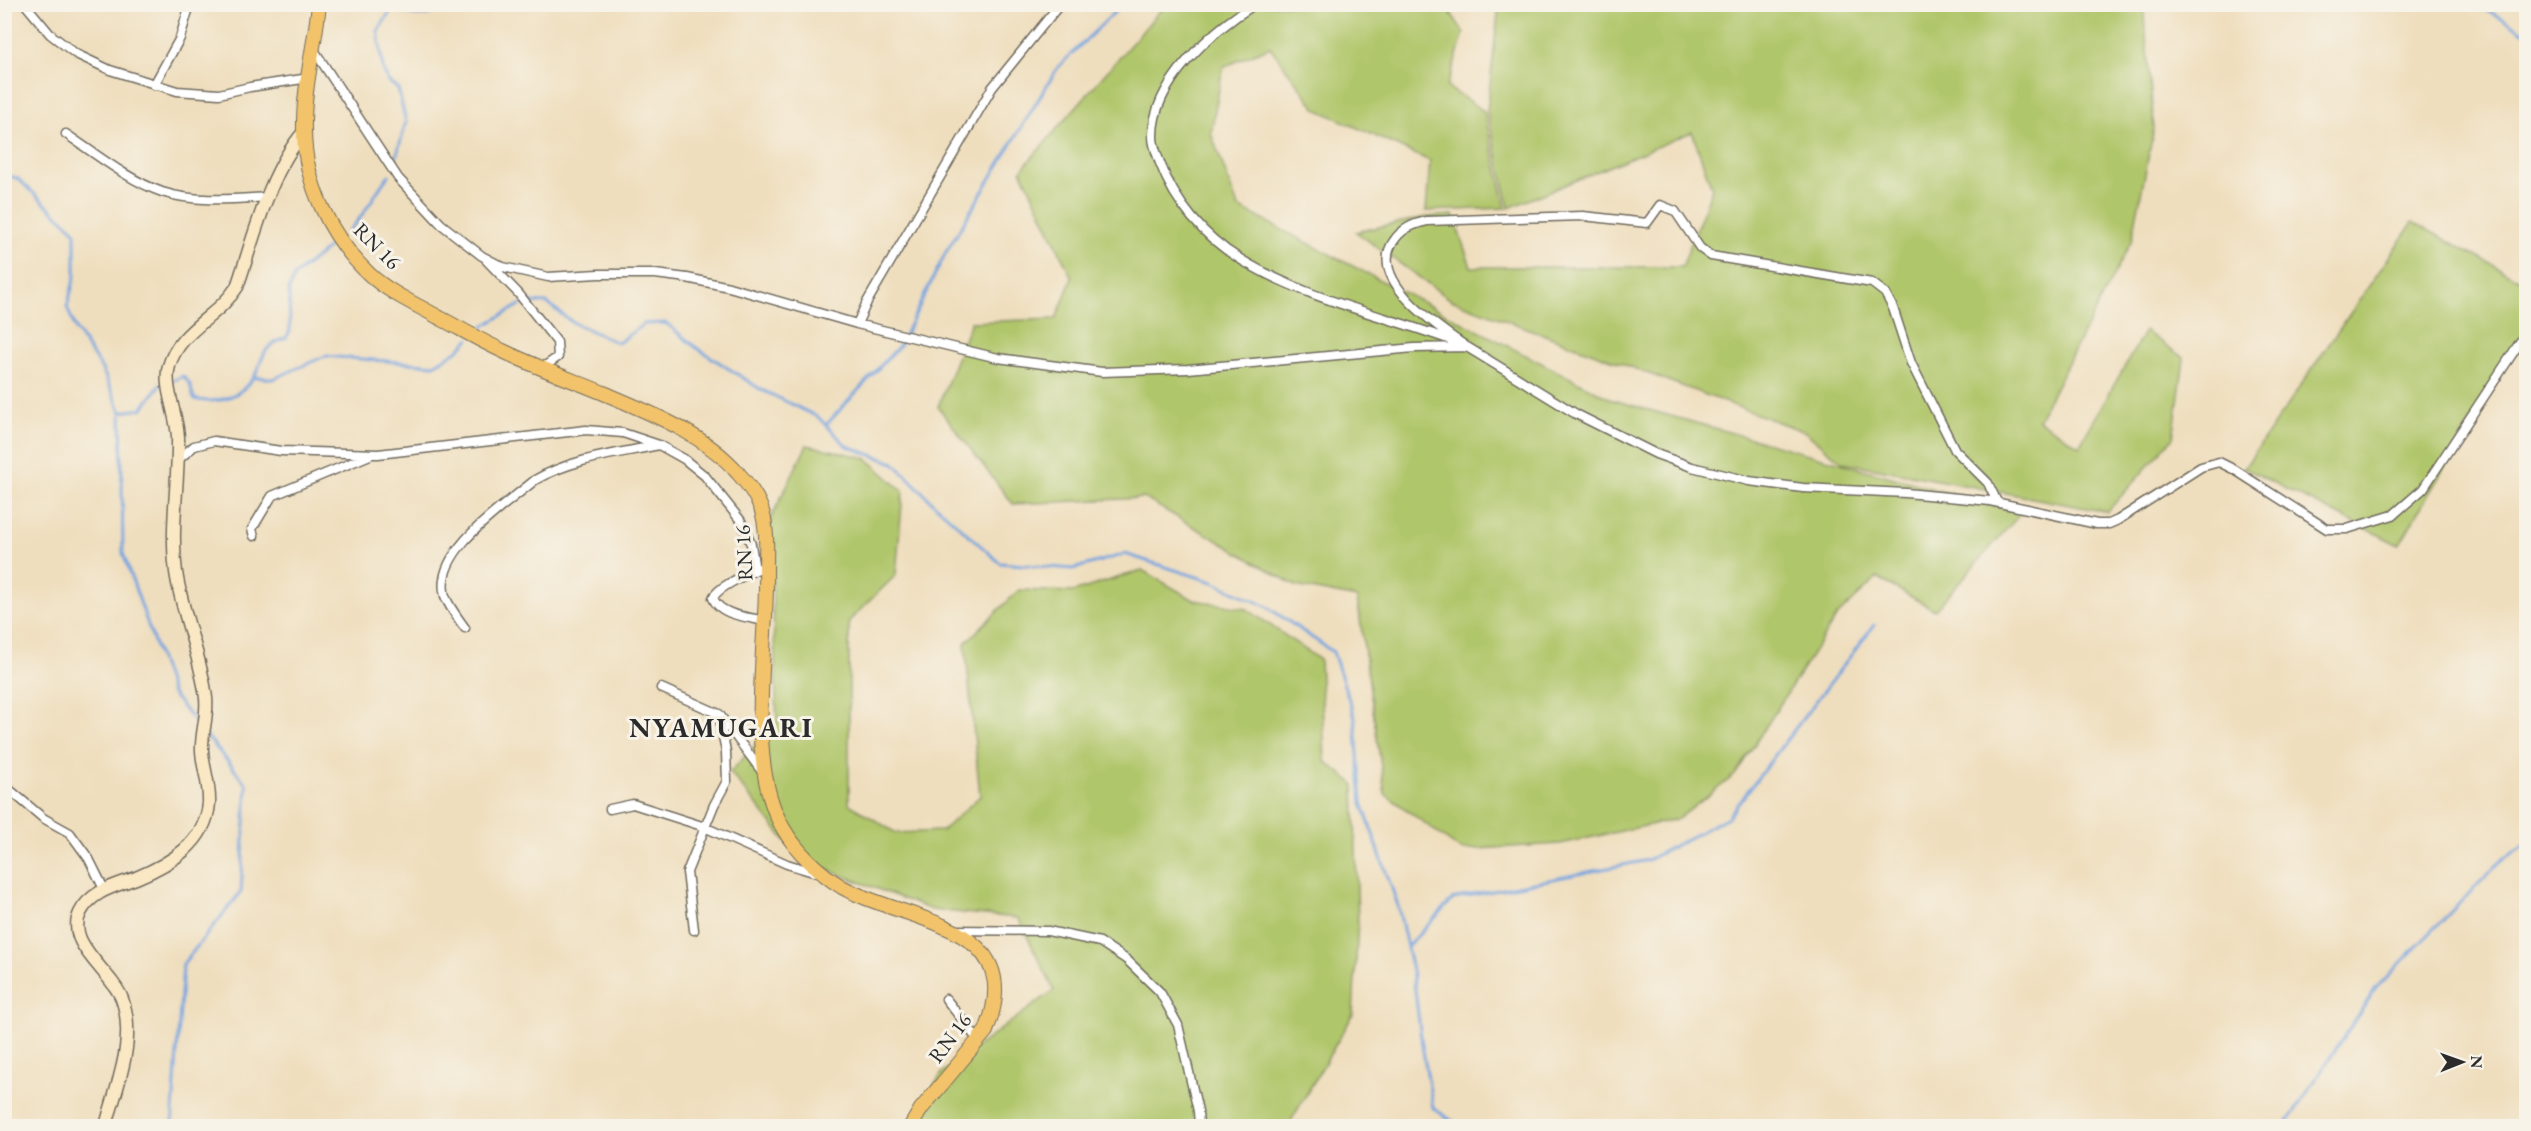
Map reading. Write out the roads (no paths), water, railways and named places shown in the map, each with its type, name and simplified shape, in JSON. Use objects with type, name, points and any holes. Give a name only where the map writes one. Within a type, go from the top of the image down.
[{"type":"main road","name":"RN 16","points":[[319,4],[304,132],[307,157],[317,197],[338,241],[371,276],[426,310],[502,351],[635,406],[696,438],[721,456],[740,475],[760,505],[766,529],[761,567],[765,621],[761,733],[765,776],[770,799],[783,828],[805,856],[826,876],[844,888],[954,930],[972,942],[987,959],[994,976],[992,1016],[986,1031],[921,1109],[911,1126]]},
{"type":"main road","points":[[106,1126],[123,1062],[127,1019],[122,999],[112,980],[78,938],[77,927],[80,914],[89,901],[104,889],[156,868],[189,847],[206,822],[210,788],[202,741],[206,725],[206,699],[176,576],[173,550],[178,460],[177,423],[169,391],[168,367],[178,345],[227,302],[237,287],[269,197],[291,148],[304,132]]},
{"type":"street","points":[[25,4],[50,34],[76,54],[110,70],[177,92],[211,94],[309,78]]},
{"type":"street","points":[[154,85],[180,38],[190,4]]},
{"type":"street","points":[[856,324],[992,88],[1060,4]]},
{"type":"street","points":[[1255,4],[1207,38],[1187,59],[1161,100],[1153,136],[1156,151],[1167,180],[1184,210],[1239,259],[1257,268],[1321,297],[1408,324],[1467,347]]},
{"type":"street","points":[[314,50],[393,172],[441,224],[482,256],[518,293],[557,342],[558,357],[542,368]]},
{"type":"street","points":[[66,134],[134,178],[161,192],[215,200],[269,197]]},
{"type":"street","points":[[1997,502],[1988,483],[1955,450],[1911,363],[1893,308],[1885,293],[1872,283],[1711,256],[1700,248],[1675,211],[1660,205],[1647,223],[1583,216],[1427,221],[1412,224],[1399,233],[1388,252],[1387,265],[1400,291],[1427,319],[1467,347],[1576,414],[1656,454],[1692,467],[1749,481],[1803,488],[1905,493],[1997,502],[2097,524],[2109,524],[2118,520],[2201,467],[2219,462],[2327,529],[2347,530],[2393,515],[2423,489],[2526,333]]},
{"type":"street","points":[[482,256],[503,267],[548,277],[655,274],[687,278],[729,287],[913,338],[999,358],[1077,369],[1121,372],[1188,369],[1414,348],[1467,347]]},
{"type":"street","points":[[178,460],[194,446],[214,441],[281,451],[373,454],[586,430],[623,433],[659,445],[684,459],[705,476],[741,522],[761,567],[715,593],[713,598],[715,604],[725,611],[765,621]]},
{"type":"street","points":[[465,628],[445,596],[444,579],[446,567],[464,540],[535,480],[546,474],[575,462],[659,445]]},
{"type":"street","points":[[254,536],[252,529],[272,496],[373,454]]},
{"type":"street","points":[[661,688],[719,714],[765,776]]},
{"type":"street","points":[[694,930],[687,872],[727,781],[726,752],[719,714]]},
{"type":"street","points":[[4,785],[43,818],[70,833],[89,859],[104,889]]},
{"type":"street","points":[[610,810],[633,804],[705,827],[787,864],[826,876]]},
{"type":"street","points":[[954,930],[1048,931],[1100,942],[1127,960],[1160,992],[1178,1024],[1198,1111],[1199,1126]]},
{"type":"street","points":[[946,999],[978,1040]]},
{"type":"waterway","points":[[395,161],[406,122],[398,89],[388,81],[383,69],[378,31],[393,7],[421,15],[435,12],[449,4]]},
{"type":"waterway","points":[[826,425],[900,345],[946,252],[1058,67],[1123,4]]},
{"type":"waterway","points":[[2477,4],[2526,33]]},
{"type":"waterway","points":[[4,175],[17,178],[75,231],[75,276],[67,307],[76,330],[102,369],[121,412],[142,409],[160,385]]},
{"type":"waterway","points":[[349,230],[360,218],[389,175]]},
{"type":"waterway","points":[[172,381],[183,376],[190,384],[194,399],[203,401],[228,398],[243,389],[255,375],[268,348],[286,338],[290,331],[289,289],[295,275],[333,244]]},
{"type":"waterway","points":[[482,327],[525,302],[547,303],[572,322],[618,343],[644,324],[666,323],[694,346],[760,389],[818,417],[847,446],[894,463],[933,503],[1000,563],[1073,569],[1125,554],[1213,582],[1266,606],[1333,652],[1355,718],[1362,803],[1398,906],[1413,975],[1433,1108],[1460,1126]]},
{"type":"waterway","points":[[254,377],[273,379],[325,356],[434,365],[457,351],[469,339]]},
{"type":"waterway","points":[[121,412],[123,553],[172,694],[200,728]]},
{"type":"waterway","points":[[1407,947],[1453,899],[1648,860],[1728,817],[1874,625]]},
{"type":"waterway","points":[[172,1126],[183,964],[241,892],[247,785],[206,735]]},
{"type":"waterway","points":[[2285,1126],[2376,988],[2503,859],[2526,845]]},
{"type":"district","name":"NYAMUGARI","points":[[721,728]]}]
